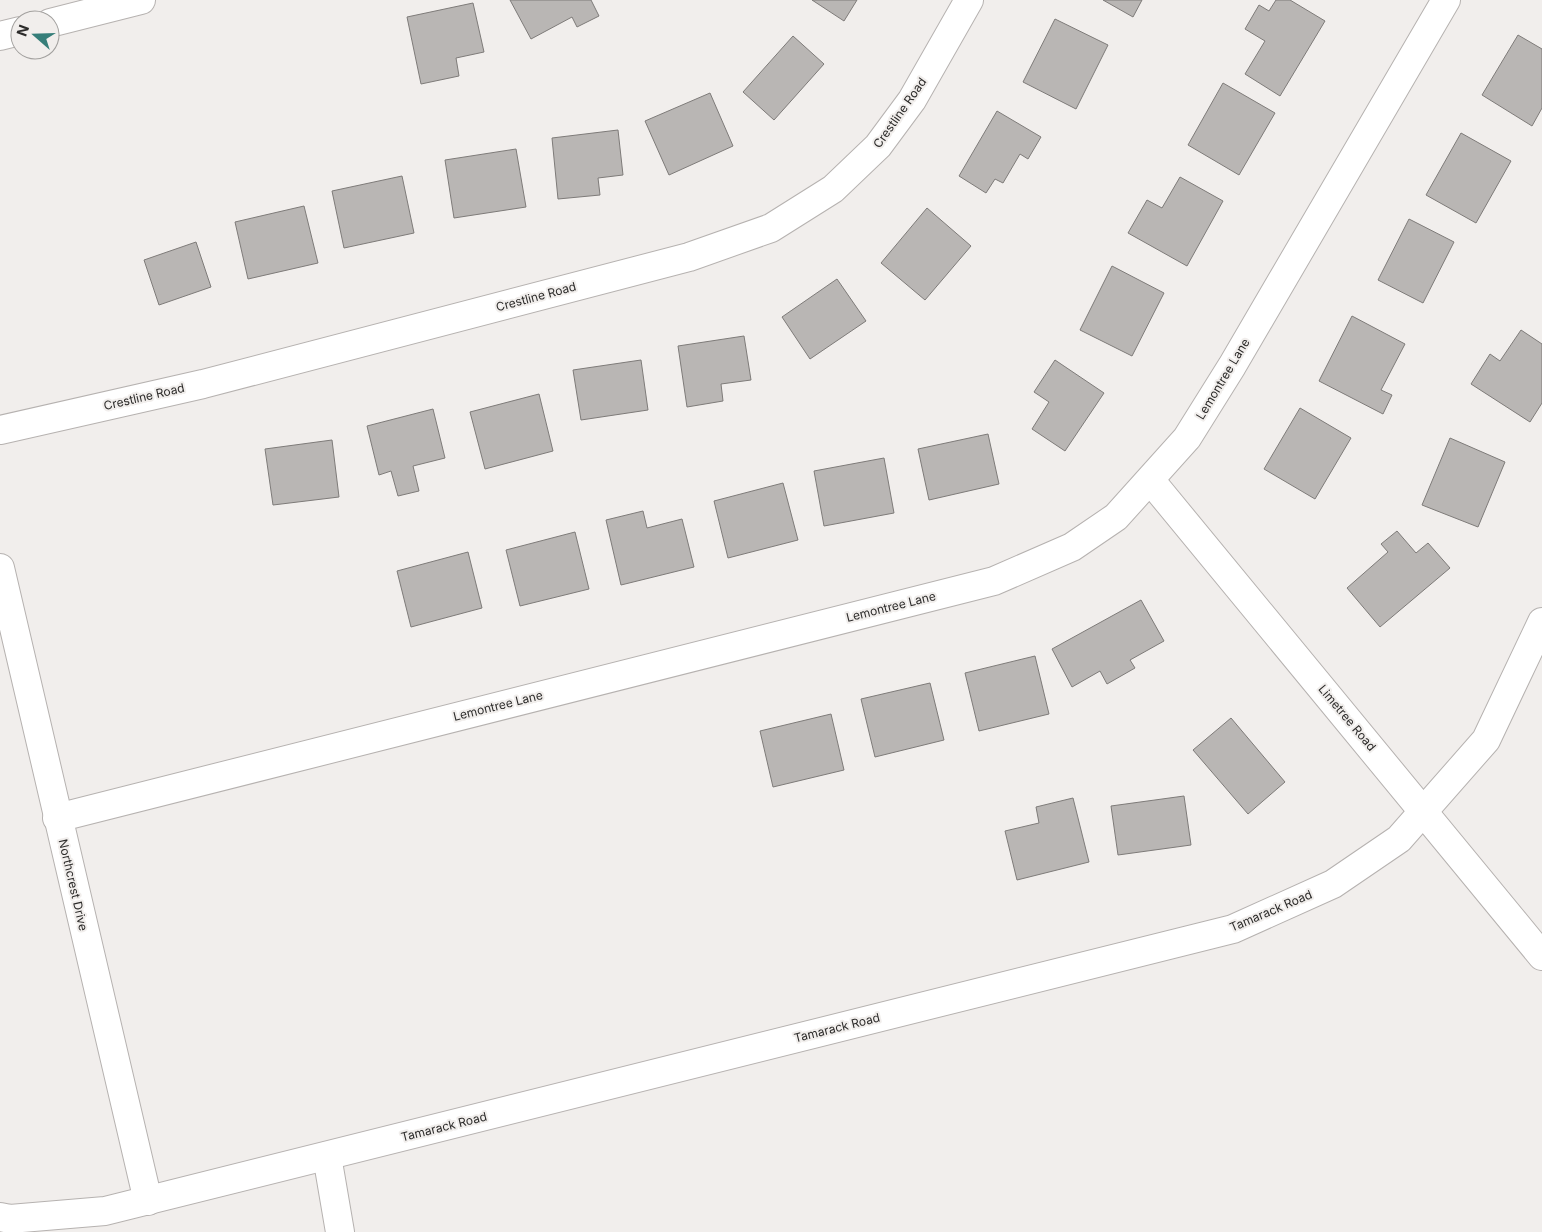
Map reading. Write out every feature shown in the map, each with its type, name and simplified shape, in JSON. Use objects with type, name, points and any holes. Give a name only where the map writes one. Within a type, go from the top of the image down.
[{"type":"street","points":[[60,20],[140,0]]},
{"type":"street","name":"Crestline Road","points":[[0,430],[203,384],[594,282],[689,257],[770,228],[833,189],[878,146],[912,100],[970,0]]},
{"type":"street","name":"Lemontree Lane","points":[[57,818],[994,581],[1072,547],[1116,517],[1151,481],[1187,438],[1232,366],[1446,0]]},
{"type":"street","name":"Limetree Road","points":[[1151,481],[1542,956]]},
{"type":"street","name":"Northcrest Drive","points":[[0,568],[148,1201]]},
{"type":"street","name":"Tamarack Road","points":[[8,1223],[105,1211],[148,1201],[1233,929],[1333,884],[1399,839],[1486,740],[1542,622]]},
{"type":"street","points":[[327,1156],[340,1232]]},
{"type":"building","points":[[510,0],[591,0],[599,16],[577,27],[572,17],[531,39]]},
{"type":"building","points":[[812,0],[857,0],[844,21]]},
{"type":"building","points":[[1103,0],[1142,0],[1133,17]]},
{"type":"building","points":[[1276,0],[1290,0],[1325,21],[1280,96],[1245,74],[1265,41],[1245,29],[1259,5],[1269,11]]},
{"type":"building","points":[[473,3],[484,52],[456,58],[459,76],[421,84],[407,17]]},
{"type":"building","points":[[1055,19],[1108,45],[1076,109],[1023,82]]},
{"type":"building","points":[[1518,35],[1542,49],[1542,108],[1532,126],[1482,95]]},
{"type":"building","points":[[793,36],[824,64],[774,120],[743,92]]},
{"type":"building","points":[[1223,83],[1275,113],[1239,175],[1188,145]]},
{"type":"building","points":[[710,93],[733,146],[669,175],[645,121]]},
{"type":"building","points":[[997,111],[1041,137],[1028,159],[1020,154],[1003,183],[995,179],[986,193],[959,176]]},
{"type":"building","points":[[618,130],[623,175],[598,178],[600,195],[558,199],[552,138]]},
{"type":"building","points":[[1461,133],[1511,161],[1476,223],[1426,195]]},
{"type":"building","points":[[516,149],[526,207],[454,218],[445,160]]},
{"type":"building","points":[[402,176],[414,233],[344,248],[332,191]]},
{"type":"building","points":[[1180,177],[1223,201],[1187,266],[1128,233],[1147,200],[1162,208]]},
{"type":"building","points":[[304,206],[318,263],[248,279],[235,222]]},
{"type":"building","points":[[927,208],[971,246],[925,300],[881,263]]},
{"type":"building","points":[[1409,219],[1454,242],[1423,303],[1378,280]]},
{"type":"building","points":[[196,242],[211,287],[159,305],[144,260]]},
{"type":"building","points":[[1112,266],[1164,293],[1132,356],[1080,330]]},
{"type":"building","points":[[837,279],[866,321],[810,359],[782,317]]},
{"type":"building","points":[[1352,316],[1405,344],[1381,390],[1392,395],[1383,414],[1319,381]]},
{"type":"building","points":[[1521,330],[1542,344],[1542,403],[1530,422],[1471,384],[1490,354],[1500,361]]},
{"type":"building","points":[[744,336],[751,380],[721,384],[723,401],[687,407],[678,346]]},
{"type":"building","points":[[641,360],[648,410],[581,420],[573,370]]},
{"type":"building","points":[[1055,360],[1104,393],[1065,451],[1032,429],[1049,402],[1034,392]]},
{"type":"building","points":[[539,394],[553,451],[485,469],[470,412]]},
{"type":"building","points":[[1300,408],[1351,438],[1315,499],[1264,469]]},
{"type":"building","points":[[433,409],[445,458],[413,466],[419,491],[398,496],[391,471],[379,475],[367,426]]},
{"type":"building","points":[[988,434],[999,484],[929,500],[918,449]]},
{"type":"building","points":[[1450,438],[1505,462],[1478,527],[1422,505]]},
{"type":"building","points":[[332,440],[339,497],[273,505],[265,449]]},
{"type":"building","points":[[884,458],[894,513],[824,526],[814,471]]},
{"type":"building","points":[[783,483],[798,540],[728,558],[714,501]]},
{"type":"building","points":[[643,511],[647,528],[682,519],[694,567],[621,585],[606,520]]},
{"type":"building","points":[[1397,531],[1416,553],[1428,543],[1450,568],[1380,627],[1347,588],[1388,552],[1381,544]]},
{"type":"building","points":[[575,532],[589,589],[520,606],[506,550]]},
{"type":"building","points":[[468,552],[482,608],[411,627],[397,571]]},
{"type":"building","points":[[1141,600],[1164,641],[1130,660],[1135,668],[1107,684],[1100,671],[1072,687],[1052,649]]},
{"type":"building","points":[[1035,656],[1049,714],[979,731],[965,673]]},
{"type":"building","points":[[930,683],[944,740],[875,757],[861,699]]},
{"type":"building","points":[[831,714],[844,770],[773,787],[760,731]]},
{"type":"building","points":[[1231,718],[1285,782],[1248,814],[1193,750]]},
{"type":"building","points":[[1184,796],[1191,845],[1118,855],[1111,806]]},
{"type":"building","points":[[1073,798],[1089,862],[1017,880],[1005,831],[1039,823],[1036,807]]}]
